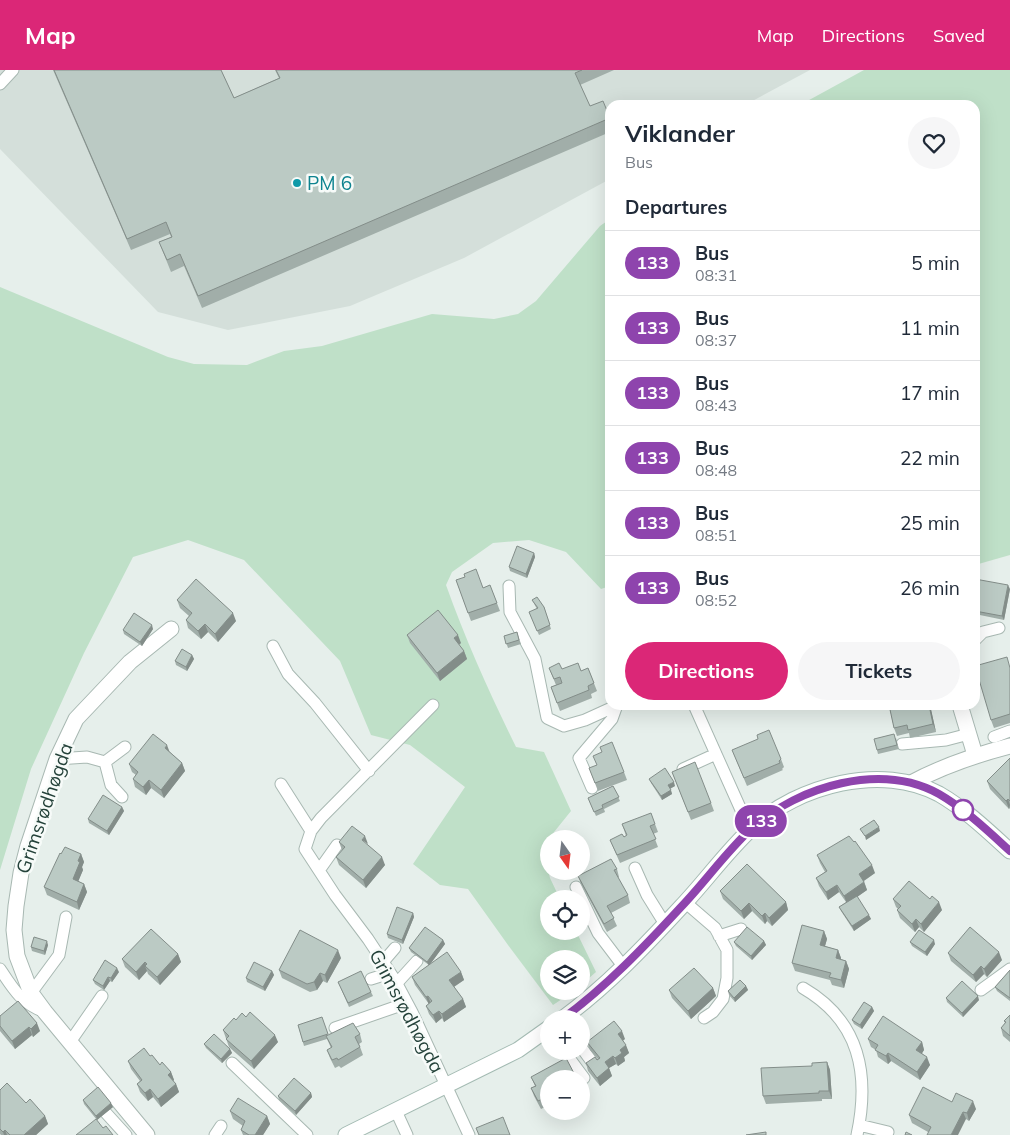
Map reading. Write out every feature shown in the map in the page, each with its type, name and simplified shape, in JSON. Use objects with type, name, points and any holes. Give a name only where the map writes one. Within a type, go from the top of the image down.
[{"type":"main road","name":"Grimsrødhøgda","points":[[147,1135],[31,993],[17,956],[14,930],[21,873],[28,846],[57,760],[76,719],[130,662],[171,628]]},
{"type":"main road","points":[[962,710],[975,755]]},
{"type":"main road","points":[[911,783],[938,769],[975,755],[1010,746]]},
{"type":"main road","points":[[573,1010],[623,966],[686,903],[750,830],[782,807],[811,792],[841,782],[879,780],[911,783],[938,794],[961,808],[1010,851]]},
{"type":"main road","name":"Grimsrødhøgda","points":[[346,1135],[518,1050],[540,1035]]},
{"type":"lane","points":[[0,84],[13,70]]},
{"type":"lane","points":[[509,586],[510,612],[535,659],[547,718],[564,726],[586,720],[607,710]]},
{"type":"lane","points":[[980,635],[983,632],[999,628]]},
{"type":"lane","points":[[273,646],[288,674],[369,771]]},
{"type":"lane","points":[[281,784],[311,831],[342,796],[433,705]]},
{"type":"lane","points":[[592,788],[579,758],[612,718],[616,710]]},
{"type":"lane","points":[[696,710],[750,830]]},
{"type":"lane","points":[[994,737],[1010,732]]},
{"type":"lane","points":[[902,744],[946,740],[969,734]]},
{"type":"lane","points":[[105,762],[125,747]]},
{"type":"lane","points":[[675,773],[716,754]]},
{"type":"lane","points":[[57,760],[87,756],[105,762]]},
{"type":"lane","points":[[105,762],[111,784],[122,797]]},
{"type":"lane","name":"Grimsrødhøgda","points":[[311,831],[305,849],[320,869],[335,896],[368,939],[397,983],[447,1086]]},
{"type":"lane","points":[[320,869],[336,845]]},
{"type":"lane","points":[[635,868],[665,924]]},
{"type":"lane","points":[[576,887],[598,933],[623,966]]},
{"type":"lane","points":[[686,903],[715,928],[727,950],[726,985],[723,998],[713,1012],[704,1018]]},
{"type":"lane","points":[[31,993],[59,955],[66,917]]},
{"type":"lane","points":[[720,936],[741,930]]},
{"type":"lane","points":[[383,962],[394,948]]},
{"type":"lane","points":[[397,983],[418,961]]},
{"type":"lane","points":[[0,969],[13,990],[31,1008],[45,1012]]},
{"type":"lane","points":[[981,990],[1010,970]]},
{"type":"lane","points":[[371,980],[390,973]]},
{"type":"lane","points":[[803,988],[818,996],[837,1016],[855,1043],[860,1060],[864,1089],[858,1130],[888,1132]]},
{"type":"lane","points":[[70,1042],[102,996]]},
{"type":"lane","points":[[336,1028],[407,1003]]},
{"type":"lane","points":[[232,1063],[307,1135]]},
{"type":"lane","points":[[447,1086],[469,1135]]},
{"type":"lane","points":[[396,1111],[408,1135]]},
{"type":"lane","points":[[106,1113],[126,1135]]},
{"type":"shaded area","name":"PM 6","points":[[0,70],[810,70],[754,100],[605,100],[605,182],[464,258],[350,306],[228,330],[158,312],[0,149]]},
{"type":"green space","points":[[864,70],[1010,70],[1010,555],[980,564],[980,100],[809,100]]},
{"type":"green space","points":[[605,222],[605,588],[601,589],[566,552],[529,540],[493,543],[452,572],[446,585],[479,667],[516,747],[544,752],[571,811],[556,830],[540,830],[540,880],[551,880],[556,890],[540,890],[540,940],[580,940],[585,950],[540,950],[540,988],[468,889],[440,885],[413,864],[465,787],[410,745],[371,735],[340,661],[244,560],[188,540],[133,557],[84,653],[31,769],[0,870],[0,287],[168,357],[194,364],[247,365],[284,351],[322,346],[432,314],[494,319],[518,314],[536,301]]},
{"type":"green space","points":[[590,960],[596,972],[590,977]]},
{"type":"green space","points":[[549,1000],[560,1000],[553,1005]]},
{"type":"building","name":"PM 6","points":[[54,70],[221,70],[234,98],[280,78],[276,70],[582,70],[575,73],[590,106],[603,101],[605,106],[605,120],[198,296],[180,254],[167,260],[159,242],[172,237],[166,222],[127,239]]},
{"type":"building","points":[[517,546],[534,553],[526,574],[509,567]]},
{"type":"building","points":[[476,569],[483,588],[490,585],[497,603],[468,613],[456,580],[465,577],[464,574]]},
{"type":"building","points":[[196,579],[233,613],[215,634],[205,624],[198,631],[186,620],[192,613],[177,600]]},
{"type":"building","points":[[980,580],[1008,585],[1002,616],[980,612]]},
{"type":"building","points":[[537,597],[544,607],[550,625],[537,631],[529,612],[538,608],[532,600]]},
{"type":"building","points":[[438,610],[458,635],[454,638],[464,651],[437,673],[407,635]]},
{"type":"building","points":[[134,613],[152,625],[140,642],[123,630]]},
{"type":"building","points":[[517,632],[519,640],[506,644],[504,636]]},
{"type":"building","points":[[182,649],[192,655],[186,667],[175,661]]},
{"type":"building","points":[[1007,657],[1010,668],[1010,714],[991,720],[980,683],[980,665]]},
{"type":"building","points":[[559,663],[562,669],[578,663],[581,671],[588,668],[594,683],[588,686],[589,690],[557,703],[551,687],[562,683],[560,677],[554,679],[549,668]]},
{"type":"building","points":[[890,710],[930,710],[933,724],[908,730],[907,725],[894,728]]},
{"type":"building","points":[[769,730],[781,759],[780,763],[744,778],[732,750],[758,739],[757,735]]},
{"type":"building","points":[[153,734],[167,745],[165,748],[182,763],[161,790],[149,780],[143,787],[133,779],[138,772],[129,764]]},
{"type":"building","points":[[894,734],[897,745],[877,750],[874,739]]},
{"type":"building","points":[[612,742],[624,772],[595,783],[589,768],[597,765],[593,756],[602,752],[600,747]]},
{"type":"building","points":[[1010,758],[1010,801],[1008,799],[1006,801],[987,781]]},
{"type":"building","points":[[695,762],[711,803],[688,812],[672,772]]},
{"type":"building","points":[[665,768],[674,782],[668,785],[671,790],[661,796],[649,779]]},
{"type":"building","points":[[613,786],[619,797],[602,805],[603,808],[594,812],[588,798]]},
{"type":"building","points":[[103,795],[122,807],[107,831],[88,819]]},
{"type":"building","points":[[651,813],[655,824],[650,826],[656,839],[617,855],[610,840],[622,834],[624,837],[627,835],[622,824]]},
{"type":"building","points":[[874,820],[879,827],[865,836],[860,829]]},
{"type":"building","points":[[352,826],[365,836],[362,840],[382,857],[363,880],[336,857],[345,847],[339,842]]},
{"type":"building","points":[[849,836],[855,841],[872,865],[859,874],[864,882],[844,896],[837,885],[826,892],[816,878],[827,871],[817,855]]},
{"type":"building","points":[[65,847],[81,854],[73,879],[84,884],[77,902],[44,887],[60,853]]},
{"type":"building","points":[[611,859],[617,869],[614,870],[628,895],[607,906],[614,918],[604,924],[590,898],[590,890],[586,890],[580,880],[590,880],[590,870]]},
{"type":"building","points":[[747,864],[786,902],[769,918],[765,913],[762,916],[749,903],[741,911],[720,891]]},
{"type":"building","points":[[909,881],[930,899],[932,896],[939,902],[921,924],[916,919],[912,924],[897,910],[901,906],[893,899]]},
{"type":"building","points":[[857,896],[869,915],[852,926],[839,907]]},
{"type":"building","points":[[397,907],[413,913],[402,940],[387,934]]},
{"type":"building","points":[[802,925],[824,931],[820,945],[838,950],[836,958],[846,961],[841,980],[829,977],[831,973],[792,963]]},
{"type":"building","points":[[425,927],[443,940],[427,962],[409,948]]},
{"type":"building","points":[[747,927],[764,941],[751,956],[734,942]]},
{"type":"building","points":[[970,927],[999,952],[984,969],[981,966],[973,975],[948,953]]},
{"type":"building","points":[[151,929],[178,954],[157,977],[145,966],[147,964],[145,962],[136,972],[122,959]]},
{"type":"building","points":[[300,930],[338,950],[325,975],[320,973],[314,982],[307,984],[279,970]]},
{"type":"building","points":[[919,930],[934,940],[925,952],[910,942]]},
{"type":"building","points":[[34,937],[47,941],[44,951],[31,947]]},
{"type":"building","points":[[447,952],[461,972],[449,980],[463,999],[442,1014],[439,1011],[433,1015],[426,1006],[432,1001],[428,996],[426,997],[412,977]]},
{"type":"building","points":[[105,960],[117,968],[111,978],[108,977],[103,986],[93,980]]},
{"type":"building","points":[[254,962],[272,971],[263,987],[246,978]]},
{"type":"building","points":[[694,968],[713,988],[688,1011],[669,990]]},
{"type":"building","points":[[1010,970],[1010,998],[995,987]]},
{"type":"building","points":[[361,971],[371,992],[348,1003],[338,982]]},
{"type":"building","points":[[740,980],[746,986],[734,998],[728,991]]},
{"type":"building","points":[[962,981],[978,996],[962,1013],[946,998]]},
{"type":"building","points":[[18,1001],[37,1023],[12,1041],[0,1026],[0,1016]]},
{"type":"building","points":[[864,1002],[872,1007],[860,1025],[852,1020]]},
{"type":"building","points":[[250,1012],[275,1035],[251,1061],[226,1039],[229,1036],[223,1030],[234,1018],[236,1020],[242,1013],[246,1017]]},
{"type":"building","points":[[1010,1015],[1010,1036],[1001,1028],[1006,1022],[1004,1021]]},
{"type":"building","points":[[883,1016],[922,1042],[916,1050],[927,1057],[917,1072],[888,1053],[886,1056],[875,1050],[878,1045],[868,1039]]},
{"type":"building","points":[[322,1017],[328,1034],[303,1042],[298,1025]]},
{"type":"building","points":[[614,1021],[622,1031],[618,1034],[626,1045],[620,1050],[622,1053],[615,1058],[613,1056],[605,1062],[609,1068],[597,1078],[586,1063],[595,1057],[597,1060],[600,1058],[590,1046],[590,1040]]},
{"type":"building","points":[[353,1023],[360,1034],[355,1037],[360,1047],[338,1060],[337,1058],[332,1060],[327,1050],[332,1047],[326,1036]]},
{"type":"building","points":[[214,1034],[230,1049],[221,1059],[204,1044]]},
{"type":"building","points":[[144,1048],[160,1065],[162,1062],[171,1072],[168,1075],[176,1084],[158,1099],[150,1089],[145,1093],[137,1084],[142,1080],[128,1061]]},
{"type":"building","points":[[562,1060],[567,1060],[572,1070],[544,1070]]},
{"type":"building","points":[[827,1062],[829,1091],[763,1096],[761,1068],[812,1066],[812,1063]]},
{"type":"building","points":[[540,1072],[540,1100],[538,1101],[531,1088],[536,1086],[531,1077]]},
{"type":"building","points":[[294,1078],[311,1093],[295,1111],[278,1096]]},
{"type":"building","points":[[7,1083],[26,1103],[30,1099],[45,1116],[24,1135],[10,1135],[5,1130],[3,1132],[0,1129],[0,1090]]},
{"type":"building","points":[[98,1087],[111,1103],[96,1116],[83,1100]]},
{"type":"building","points":[[923,1087],[952,1102],[956,1093],[973,1101],[967,1113],[963,1112],[951,1135],[927,1135],[931,1127],[909,1115]]},
{"type":"building","points":[[238,1098],[267,1116],[255,1135],[249,1135],[241,1130],[245,1121],[230,1111]]},
{"type":"building","points":[[503,1117],[510,1135],[479,1135],[476,1128]]},
{"type":"building","points":[[96,1119],[103,1128],[106,1126],[113,1135],[76,1135]]},
{"type":"building","points":[[766,1132],[766,1135],[746,1135]]},
{"type":"bus line","name":"133","points":[[574,1010],[624,965],[680,908],[753,827],[782,807],[811,792],[841,782],[879,780],[911,783],[938,794],[961,808],[1010,851]]},
{"type":"place","name":"PM 6","points":[[297,183]]}]
